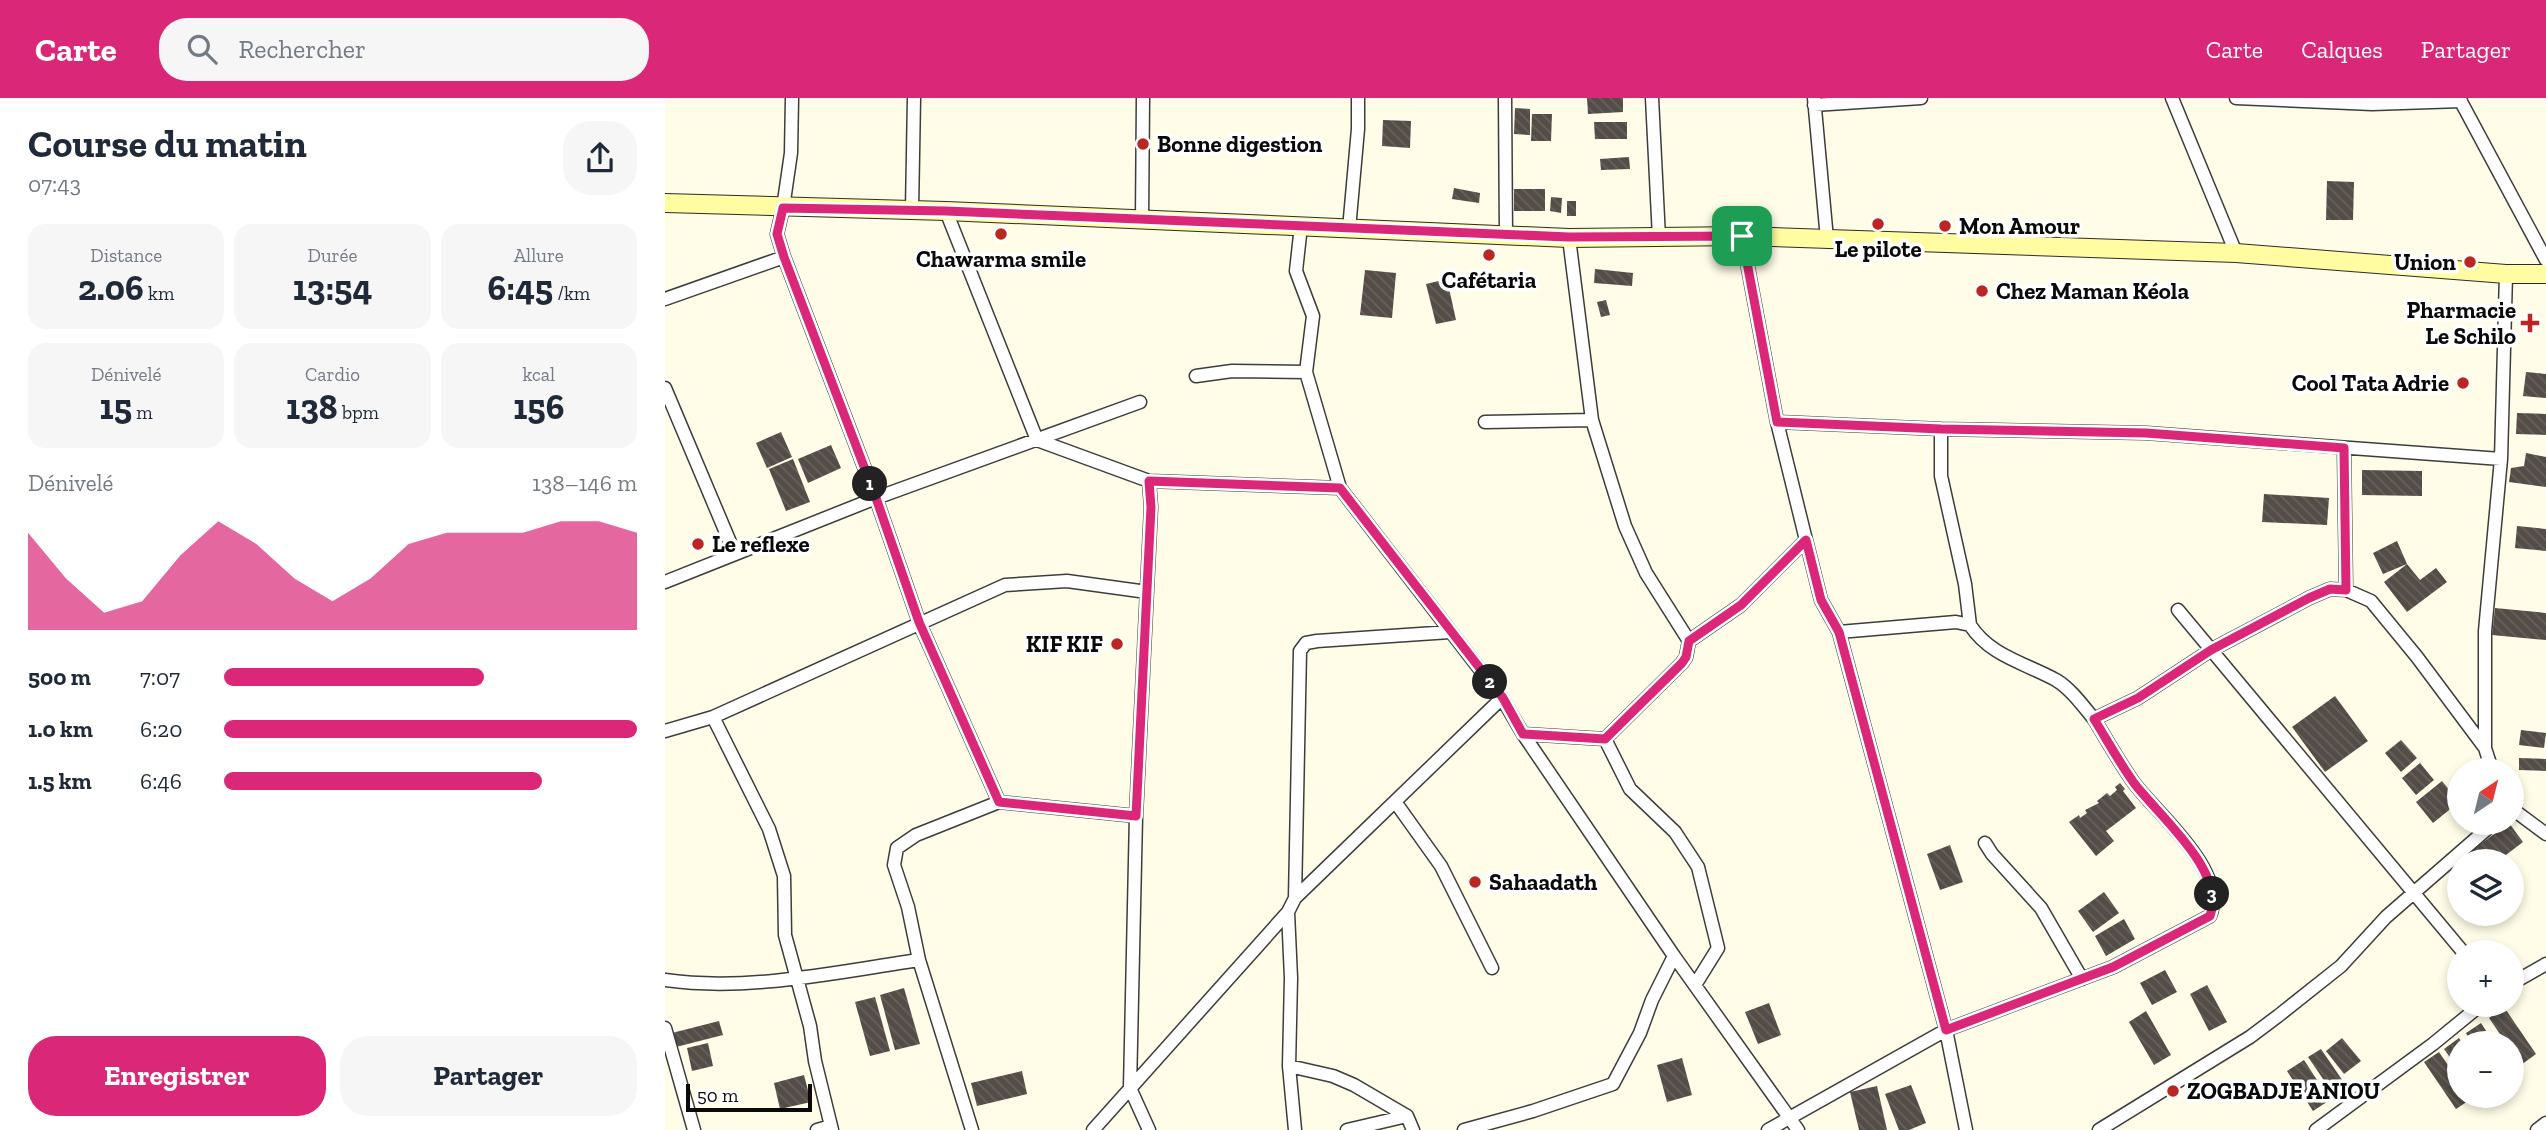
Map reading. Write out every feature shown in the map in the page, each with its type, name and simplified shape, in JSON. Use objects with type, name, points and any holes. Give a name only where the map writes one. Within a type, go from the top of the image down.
[{"type":"main road","points":[[665,204],[946,211],[1506,236],[1742,236],[2236,253],[2506,274],[2546,274]]},
{"type":"street","points":[[792,98],[791,153],[777,234],[876,498],[919,622],[999,802]]},
{"type":"street","points":[[912,210],[914,98]]},
{"type":"street","points":[[1142,220],[1143,98]]},
{"type":"street","points":[[1349,229],[1358,129],[1357,98]]},
{"type":"street","points":[[1505,98],[1506,236]]},
{"type":"street","points":[[1651,98],[1659,237]]},
{"type":"street","points":[[1827,239],[1814,101],[1921,98]]},
{"type":"street","points":[[2172,98],[2236,253]]},
{"type":"street","points":[[2236,98],[2372,104],[2460,100],[2546,260]]},
{"type":"street","points":[[946,211],[1037,440],[1149,481],[1340,488]]},
{"type":"street","points":[[1301,226],[1296,271],[1313,316],[1307,372],[1340,488],[1503,698],[1523,734],[1674,956],[1798,1130]]},
{"type":"street","points":[[1742,236],[1777,422],[1821,600],[1839,632],[1946,1030],[1966,1130]]},
{"type":"street","points":[[1523,734],[1605,739],[1682,663],[1689,641],[1646,573],[1625,526],[1592,420],[1569,237]]},
{"type":"street","points":[[665,299],[784,257]]},
{"type":"street","points":[[2488,758],[2485,748],[2485,632],[2501,459],[2506,274]]},
{"type":"street","points":[[1196,376],[1231,371],[1307,372]]},
{"type":"street","points":[[665,388],[734,554]]},
{"type":"street","points":[[665,582],[876,498],[1140,402]]},
{"type":"street","points":[[1485,422],[1592,420]]},
{"type":"street","points":[[1777,422],[1941,429],[2146,433],[2501,459]]},
{"type":"street","points":[[1768,1130],[1946,1030],[2113,967],[2210,916],[2215,904],[2208,877],[2193,850],[2134,782],[2094,719],[2058,681],[2012,662],[1977,637],[1970,625],[1965,584],[1941,476],[1941,429]]},
{"type":"street","points":[[2344,448],[2346,590]]},
{"type":"street","points":[[1149,481],[1151,507],[1136,816],[1130,1088],[1149,1130]]},
{"type":"street","points":[[1689,641],[1741,605],[1806,540]]},
{"type":"street","points":[[665,732],[713,717],[1005,585],[1067,581],[1147,592]]},
{"type":"street","points":[[2094,719],[2138,698],[2211,650],[2309,598],[2330,589],[2346,590],[2371,601],[2485,748]]},
{"type":"street","points":[[2178,610],[2452,940]]},
{"type":"street","points":[[1839,632],[1957,622],[1970,625]]},
{"type":"street","points":[[1295,898],[1300,651],[1306,643],[1317,641],[1450,632]]},
{"type":"street","points":[[1093,1130],[1288,912],[1295,898],[1503,698]]},
{"type":"street","points":[[713,717],[769,829],[784,876],[785,934],[799,977],[831,1128],[817,1130]]},
{"type":"street","points":[[1605,739],[1630,789],[1675,832],[1698,867],[1718,948],[1695,985]]},
{"type":"street","points":[[972,1130],[919,960],[908,907],[894,865],[897,848],[916,835],[999,802],[1136,816]]},
{"type":"street","points":[[1396,803],[1441,866],[1492,968]]},
{"type":"street","points":[[2524,818],[2546,834]]},
{"type":"street","points":[[2099,1130],[2250,1037],[2278,1016],[2341,966],[2366,937],[2480,835]]},
{"type":"street","points":[[1985,843],[1991,854],[2041,908],[2082,979]]},
{"type":"street","points":[[1288,912],[1291,978],[1289,1066],[1295,1130]]},
{"type":"street","points":[[1464,1130],[1533,1111],[1613,1084],[1674,956]]},
{"type":"street","points":[[665,980],[708,985],[799,977],[919,960]]},
{"type":"street","points":[[2524,977],[2546,964]]},
{"type":"street","points":[[2316,1130],[2466,1017]]},
{"type":"street","points":[[665,1028],[694,1130]]},
{"type":"street","points":[[1289,1066],[1333,1076],[1355,1085],[1407,1116],[1413,1130]]},
{"type":"street","points":[[1347,1130],[1407,1116]]},
{"type":"street","points":[[2537,1130],[2546,1123]]},
{"type":"building","points":[[1587,98],[1623,98],[1623,112],[1588,114]]},
{"type":"building","points":[[1515,108],[1530,109],[1530,135],[1514,134]]},
{"type":"building","points":[[1532,114],[1552,114],[1551,141],[1531,141]]},
{"type":"building","points":[[1383,120],[1411,121],[1410,148],[1382,146]]},
{"type":"building","points":[[1594,122],[1627,122],[1627,139],[1595,139]]},
{"type":"building","points":[[1629,157],[1630,169],[1601,170],[1600,159]]},
{"type":"building","points":[[2327,181],[2354,182],[2353,220],[2326,220]]},
{"type":"building","points":[[1454,188],[1480,193],[1479,203],[1452,199]]},
{"type":"building","points":[[1514,189],[1545,189],[1545,211],[1514,211]]},
{"type":"building","points":[[1551,197],[1562,198],[1561,213],[1550,211]]},
{"type":"building","points":[[1567,201],[1576,201],[1576,216],[1567,216]]},
{"type":"building","points":[[1595,269],[1633,273],[1632,286],[1594,283]]},
{"type":"building","points":[[1365,270],[1396,273],[1392,318],[1360,315]]},
{"type":"building","points":[[1447,279],[1456,320],[1436,324],[1426,284]]},
{"type":"building","points":[[1606,300],[1610,315],[1601,317],[1597,302]]},
{"type":"building","points":[[2526,372],[2546,374],[2546,398],[2523,396]]},
{"type":"building","points":[[2517,413],[2546,414],[2546,435],[2516,434]]},
{"type":"building","points":[[781,432],[792,457],[767,468],[756,443]]},
{"type":"building","points":[[831,445],[841,468],[808,483],[798,459]]},
{"type":"building","points":[[2526,453],[2546,457],[2546,487],[2509,482],[2511,468],[2524,466]]},
{"type":"building","points":[[793,459],[810,502],[786,511],[769,469]]},
{"type":"building","points":[[2362,470],[2422,471],[2422,496],[2362,495]]},
{"type":"building","points":[[2264,494],[2329,498],[2327,525],[2262,522]]},
{"type":"building","points":[[2517,526],[2546,529],[2546,551],[2515,548]]},
{"type":"building","points":[[2397,541],[2407,564],[2383,574],[2373,553]]},
{"type":"building","points":[[2407,564],[2420,580],[2436,568],[2447,582],[2407,612],[2384,582]]},
{"type":"building","points":[[2495,608],[2546,613],[2546,640],[2492,635]]},
{"type":"building","points":[[2335,696],[2368,741],[2325,772],[2292,727]]},
{"type":"building","points":[[2521,730],[2546,733],[2544,748],[2519,745]]},
{"type":"building","points":[[2401,740],[2417,758],[2401,772],[2385,753]]},
{"type":"building","points":[[2524,758],[2546,759],[2546,771],[2524,770]]},
{"type":"building","points":[[2420,763],[2434,780],[2416,795],[2402,778]]},
{"type":"building","points":[[2442,781],[2447,787],[2447,812],[2433,823],[2416,802]]},
{"type":"building","points":[[2120,783],[2136,808],[2106,831],[2114,841],[2096,856],[2069,822],[2087,813],[2085,810],[2099,803],[2097,801],[2107,793],[2110,796]]},
{"type":"building","points":[[2493,835],[2518,835],[2523,842],[2514,849],[2474,849]]},
{"type":"building","points":[[1950,845],[1963,882],[1940,890],[1927,854]]},
{"type":"building","points":[[2104,892],[2119,913],[2093,932],[2078,911]]},
{"type":"building","points":[[2124,919],[2135,939],[2106,956],[2095,936]]},
{"type":"building","points":[[2165,970],[2177,992],[2152,1005],[2140,983]]},
{"type":"building","points":[[2207,985],[2227,1022],[2209,1031],[2190,994]]},
{"type":"building","points":[[904,988],[920,1044],[895,1050],[880,995]]},
{"type":"building","points":[[875,997],[890,1051],[870,1056],[855,1002]]},
{"type":"building","points":[[1769,1003],[1781,1035],[1758,1044],[1745,1012]]},
{"type":"building","points":[[2146,1011],[2171,1055],[2154,1065],[2129,1022]]},
{"type":"building","points":[[2511,1017],[2520,1031],[2498,1031],[2489,1018]]},
{"type":"building","points":[[719,1021],[723,1035],[676,1047],[672,1033]]},
{"type":"building","points":[[2481,1023],[2486,1031],[2469,1031]]},
{"type":"building","points":[[2524,1036],[2536,1054],[2524,1063]]},
{"type":"building","points":[[2342,1038],[2361,1061],[2344,1074],[2326,1051]]},
{"type":"building","points":[[708,1043],[713,1066],[692,1071],[687,1048]]},
{"type":"building","points":[[2321,1049],[2347,1087],[2334,1095],[2308,1057]]},
{"type":"building","points":[[2439,1052],[2447,1064],[2447,1096],[2424,1062]]},
{"type":"building","points":[[1682,1058],[1692,1095],[1667,1102],[1657,1065]]},
{"type":"building","points":[[2304,1060],[2330,1100],[2313,1111],[2287,1071]]},
{"type":"building","points":[[1022,1071],[1027,1094],[977,1106],[971,1083]]},
{"type":"building","points":[[804,1075],[811,1102],[780,1109],[774,1083]]},
{"type":"building","points":[[1911,1085],[1926,1123],[1909,1130],[1899,1130],[1885,1094]]},
{"type":"building","points":[[1877,1086],[1887,1130],[1859,1130],[1850,1092]]},
{"type":"place","name":"Bonne digestion","points":[[1143,144]]},
{"type":"place","name":"Le pilote","points":[[1878,224]]},
{"type":"place","name":"Mon Amour","points":[[1945,226]]},
{"type":"place","name":"Chawarma smile","points":[[1001,234]]},
{"type":"place","name":"Cafétaria","points":[[1489,255]]},
{"type":"place","name":"Union","points":[[2470,262]]},
{"type":"place","name":"Chez Maman Kéola","points":[[1982,291]]},
{"type":"place","name":"Pharmacie Le Schilo","points":[[2530,323]]},
{"type":"place","name":"Cool Tata Adrie","points":[[2463,383]]},
{"type":"place","name":"Le reflexe","points":[[698,544]]},
{"type":"place","name":"KIF KIF","points":[[1117,644]]},
{"type":"place","name":"Sahaadath","points":[[1475,882]]},
{"type":"place","name":"ZOGBADJE ANIOU","points":[[2173,1091]]},
{"type":"route","points":[[783,208],[946,211],[1506,236],[1742,236],[1777,422],[1941,429],[2146,433],[2344,448],[2346,590],[2330,589],[2309,598],[2211,650],[2138,698],[2094,719],[2134,782],[2193,850],[2208,877],[2215,904],[2210,916],[2113,967],[1946,1030],[1839,632],[1821,600],[1806,540],[1741,605],[1689,641],[1682,663],[1605,739],[1523,734],[1503,698],[1340,488],[1149,481],[1151,507],[1136,816],[999,802],[919,622],[876,498],[777,234],[783,208]]}]
